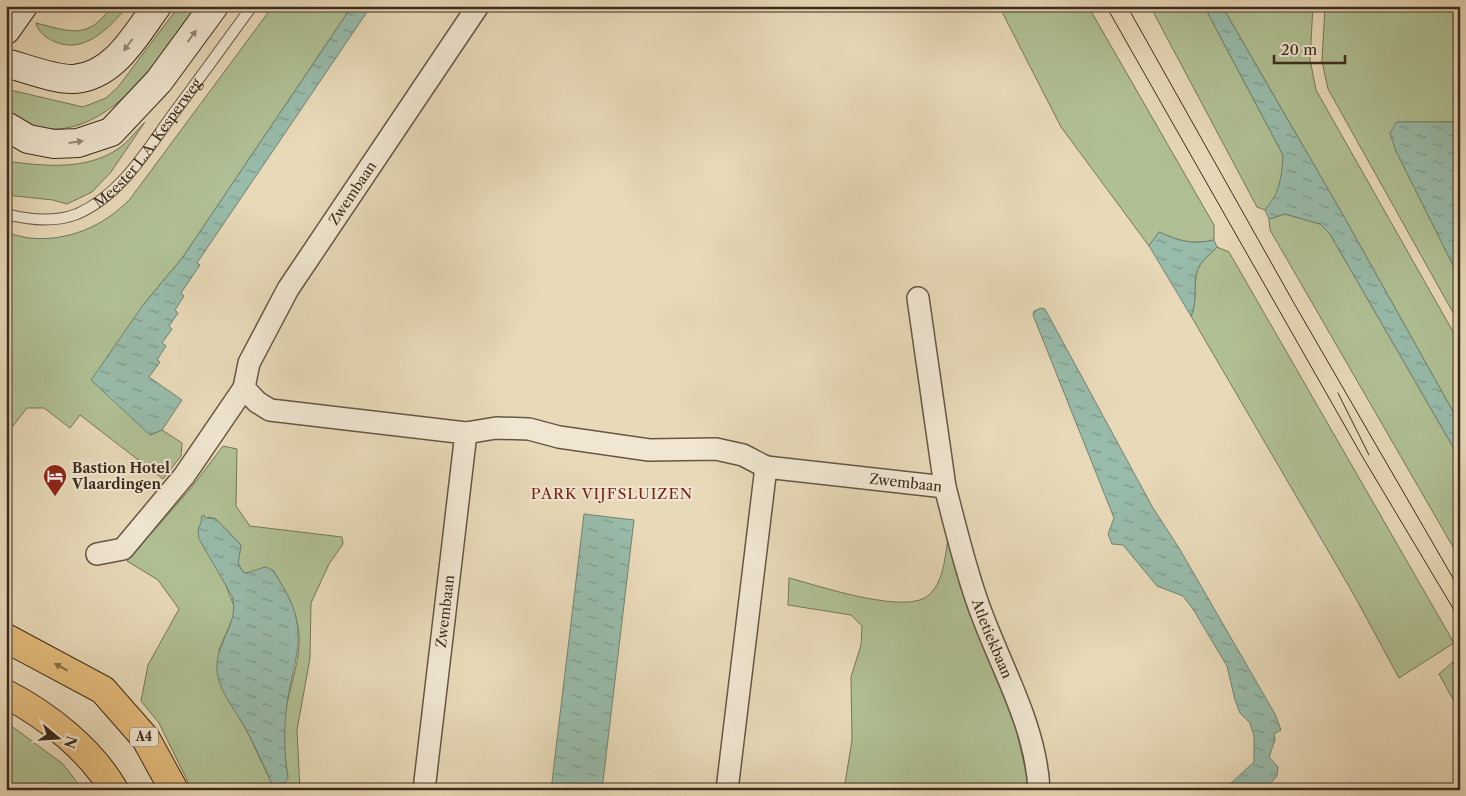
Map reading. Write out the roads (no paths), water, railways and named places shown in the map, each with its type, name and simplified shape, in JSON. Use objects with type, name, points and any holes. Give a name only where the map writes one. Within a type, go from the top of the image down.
[{"type":"highway","name":"A4","points":[[6,638],[103,690],[146,739],[174,790]]},
{"type":"highway","points":[[6,694],[27,705],[71,740],[106,776],[114,790]]},
{"type":"main road","points":[[6,30],[23,6]]},
{"type":"main road","points":[[6,64],[72,79],[98,74],[122,52],[157,6]]},
{"type":"main road","name":"Meester L.A. Kesperweg","points":[[14,138],[54,144],[78,143],[112,132],[159,81],[214,6]]},
{"type":"street","name":"Zwembaan","points":[[97,554],[123,549],[184,476],[244,388],[249,363],[288,289],[478,6]]},
{"type":"street","name":"Zwembaan","points":[[244,388],[257,402],[270,410],[466,433],[496,428],[528,429],[567,439],[649,450],[716,449],[743,455],[766,466],[945,487],[918,298]]},
{"type":"street","name":"Zwembaan","points":[[424,790],[466,433]]},
{"type":"street","points":[[727,790],[766,466]]},
{"type":"street","name":"Atletiekbaan","points":[[945,487],[977,602],[1025,721],[1033,749],[1039,790]]},
{"type":"lane","name":"Meester L.A. Kesperweg","points":[[6,214],[24,218],[51,220],[76,214],[97,204],[128,175],[252,6]]},
{"type":"water","points":[[352,6],[371,6],[197,263],[200,265],[181,293],[184,296],[175,310],[178,313],[169,326],[172,329],[162,343],[166,346],[157,360],[160,362],[149,377],[182,400],[162,430],[150,435],[91,380],[143,305],[183,257]]},
{"type":"water","points":[[1204,6],[1222,6],[1343,215],[1460,424],[1460,459],[1330,234],[1320,224],[1285,214],[1269,219],[1265,210],[1277,191],[1283,155]]},
{"type":"water","points":[[1397,122],[1460,122],[1460,279],[1396,151],[1390,133]]},
{"type":"water","points":[[1159,232],[1186,241],[1214,240],[1217,247],[1204,260],[1197,271],[1195,303],[1191,316],[1149,246]]},
{"type":"water","points":[[1041,308],[1045,309],[1153,508],[1179,548],[1275,714],[1281,730],[1274,734],[1275,740],[1269,757],[1278,767],[1277,776],[1264,790],[1219,790],[1227,787],[1254,762],[1254,736],[1250,723],[1240,713],[1227,666],[1193,609],[1183,596],[1157,586],[1123,545],[1112,544],[1108,534],[1114,518],[1033,315],[1034,311]]},
{"type":"water","points":[[584,514],[634,520],[602,790],[551,790]]},
{"type":"water","points":[[204,515],[205,518],[216,519],[241,545],[238,564],[243,572],[247,573],[265,567],[273,571],[291,603],[296,619],[298,649],[286,712],[285,753],[288,777],[283,786],[272,784],[250,737],[224,694],[218,678],[217,660],[233,615],[234,606],[232,596],[199,539],[198,530],[202,520],[201,517]]},
{"type":"tram line","points":[[1106,6],[1362,456],[1460,620]]},
{"type":"tram line","points":[[1127,6],[1295,305],[1460,590]]},
{"type":"tram line","points":[[1338,393],[1369,455]]},
{"type":"place","name":"Bastion Hotel Vlaardingen","points":[[55,497]]},
{"type":"district","name":"PARK VIJFSLUIZEN","points":[[612,494]]}]
